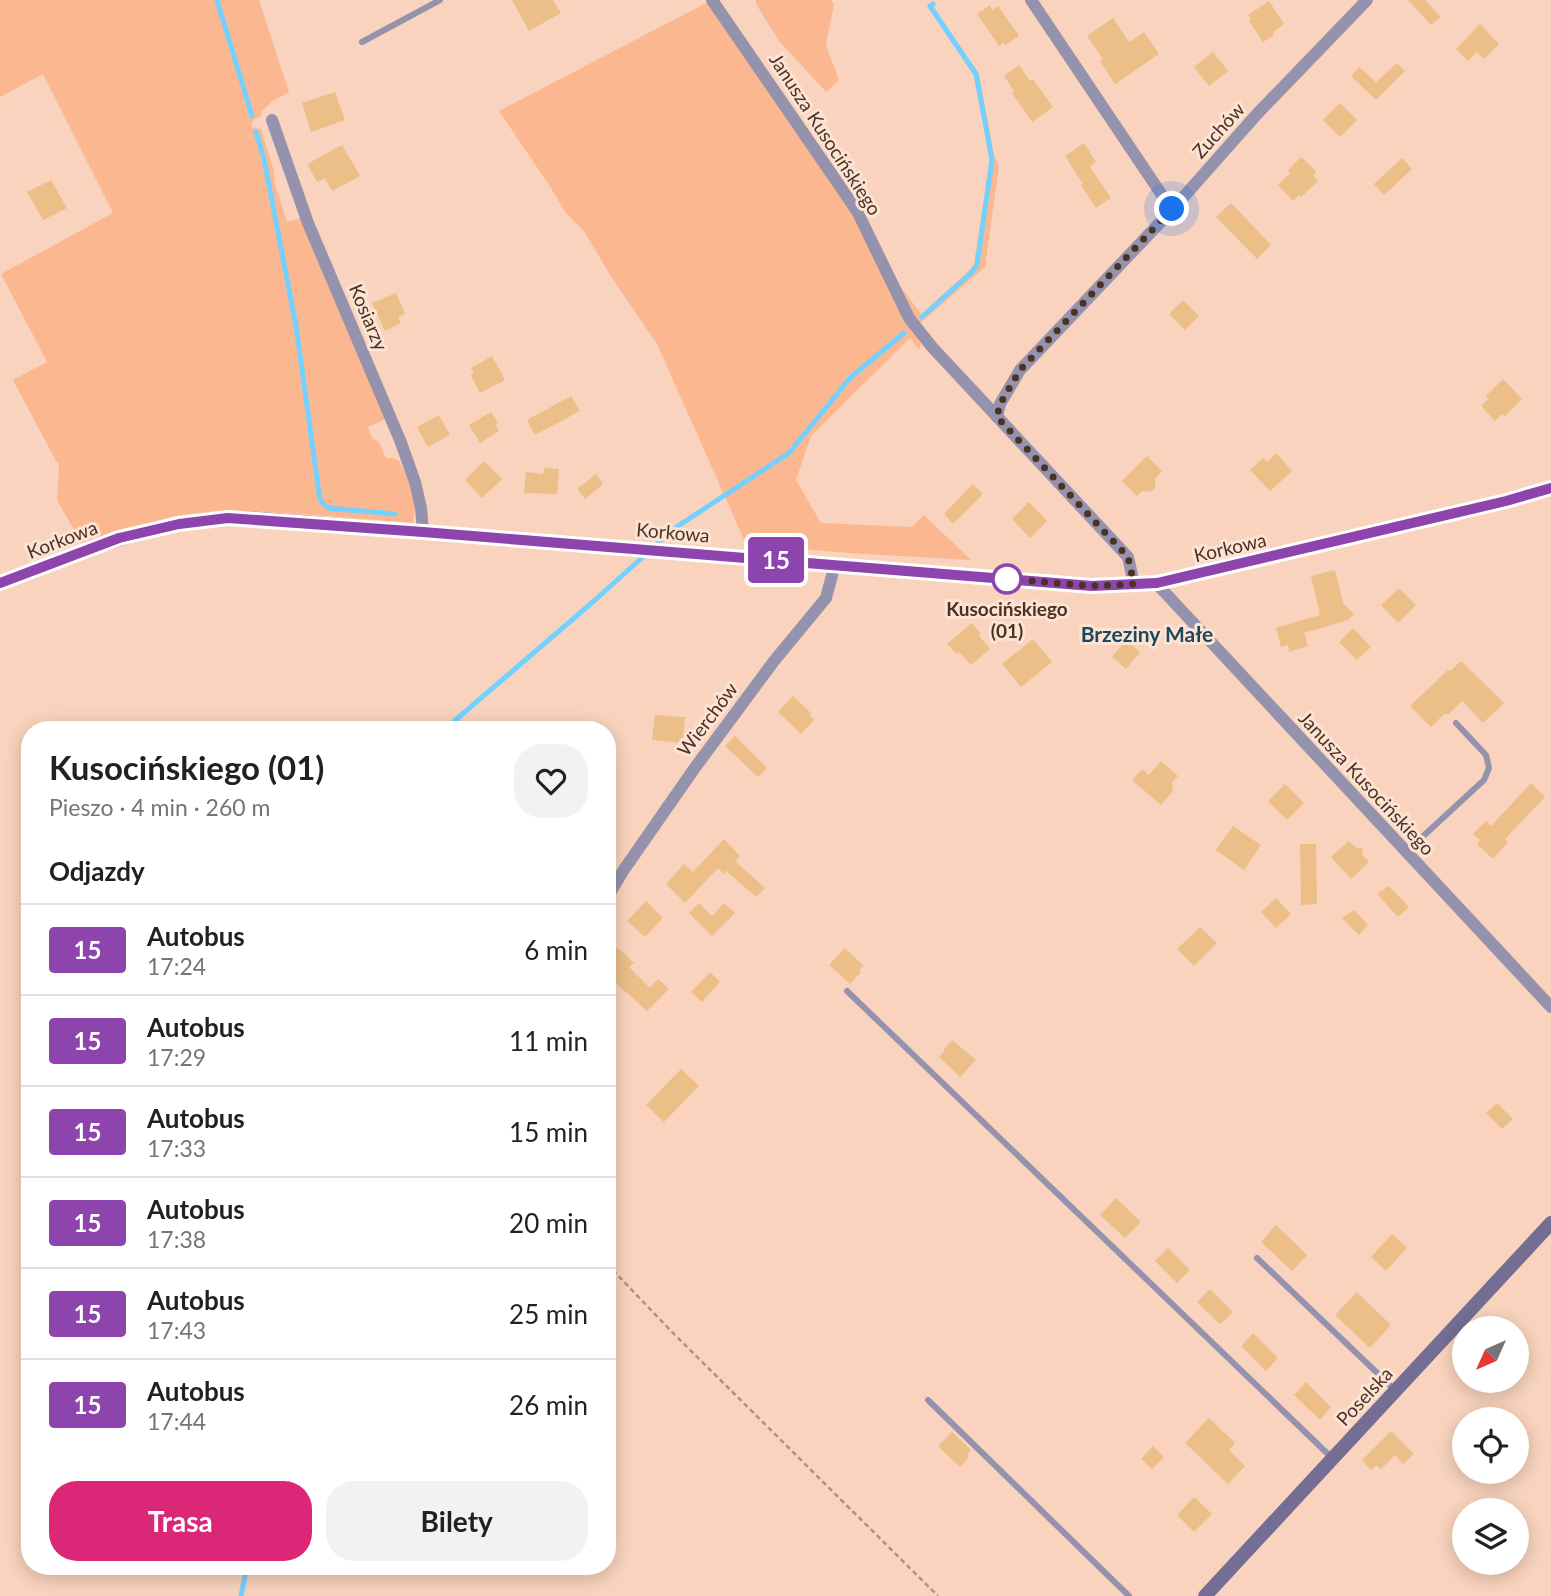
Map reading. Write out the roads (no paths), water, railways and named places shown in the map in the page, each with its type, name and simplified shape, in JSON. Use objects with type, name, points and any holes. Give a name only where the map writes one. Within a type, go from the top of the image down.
[{"type":"street","name":"Janusza Kusocińskiego","points":[[712,0],[857,211],[909,318],[932,347],[1128,557],[1134,584]]},
{"type":"street","points":[[1031,0],[1172,209]]},
{"type":"street","name":"Zuchów","points":[[997,417],[1000,404],[1020,370],[1367,0]]},
{"type":"street","name":"Kosiarzy","points":[[272,120],[308,223],[400,440],[415,482],[423,532]]},
{"type":"street","name":"Korkowa","points":[[0,583],[119,538],[179,524],[228,518],[1092,586],[1157,583],[1551,488]]},
{"type":"street","name":"Wierchów","points":[[616,883],[694,768],[825,598],[835,564]]},
{"type":"street","name":"Janusza Kusocińskiego","points":[[1157,583],[1551,1007]]},
{"type":"street","name":"Poselska","points":[[1205,1596],[1551,1223]]},
{"type":"lane","points":[[362,43],[440,0]]},
{"type":"lane","points":[[1406,852],[1484,779],[1489,768],[1486,755],[1456,723]]},
{"type":"lane","points":[[847,991],[1333,1458]]},
{"type":"lane","points":[[1257,1258],[1395,1391]]},
{"type":"lane","points":[[928,1400],[1129,1596]]},
{"type":"waterway","points":[[217,0],[252,116]]},
{"type":"waterway","points":[[922,317],[977,265],[992,160],[976,74],[930,6],[933,4]]},
{"type":"waterway","points":[[256,132],[264,159],[296,326],[320,500],[328,508],[395,514]]},
{"type":"waterway","points":[[454,721],[675,528],[789,453],[850,378],[904,333]]},
{"type":"waterway","points":[[241,1596],[245,1575]]},
{"type":"place","name":"Kusocińskiego (01)","points":[[1007,579]]},
{"type":"district","name":"Brzeziny Małe","points":[[1147,633]]}]
